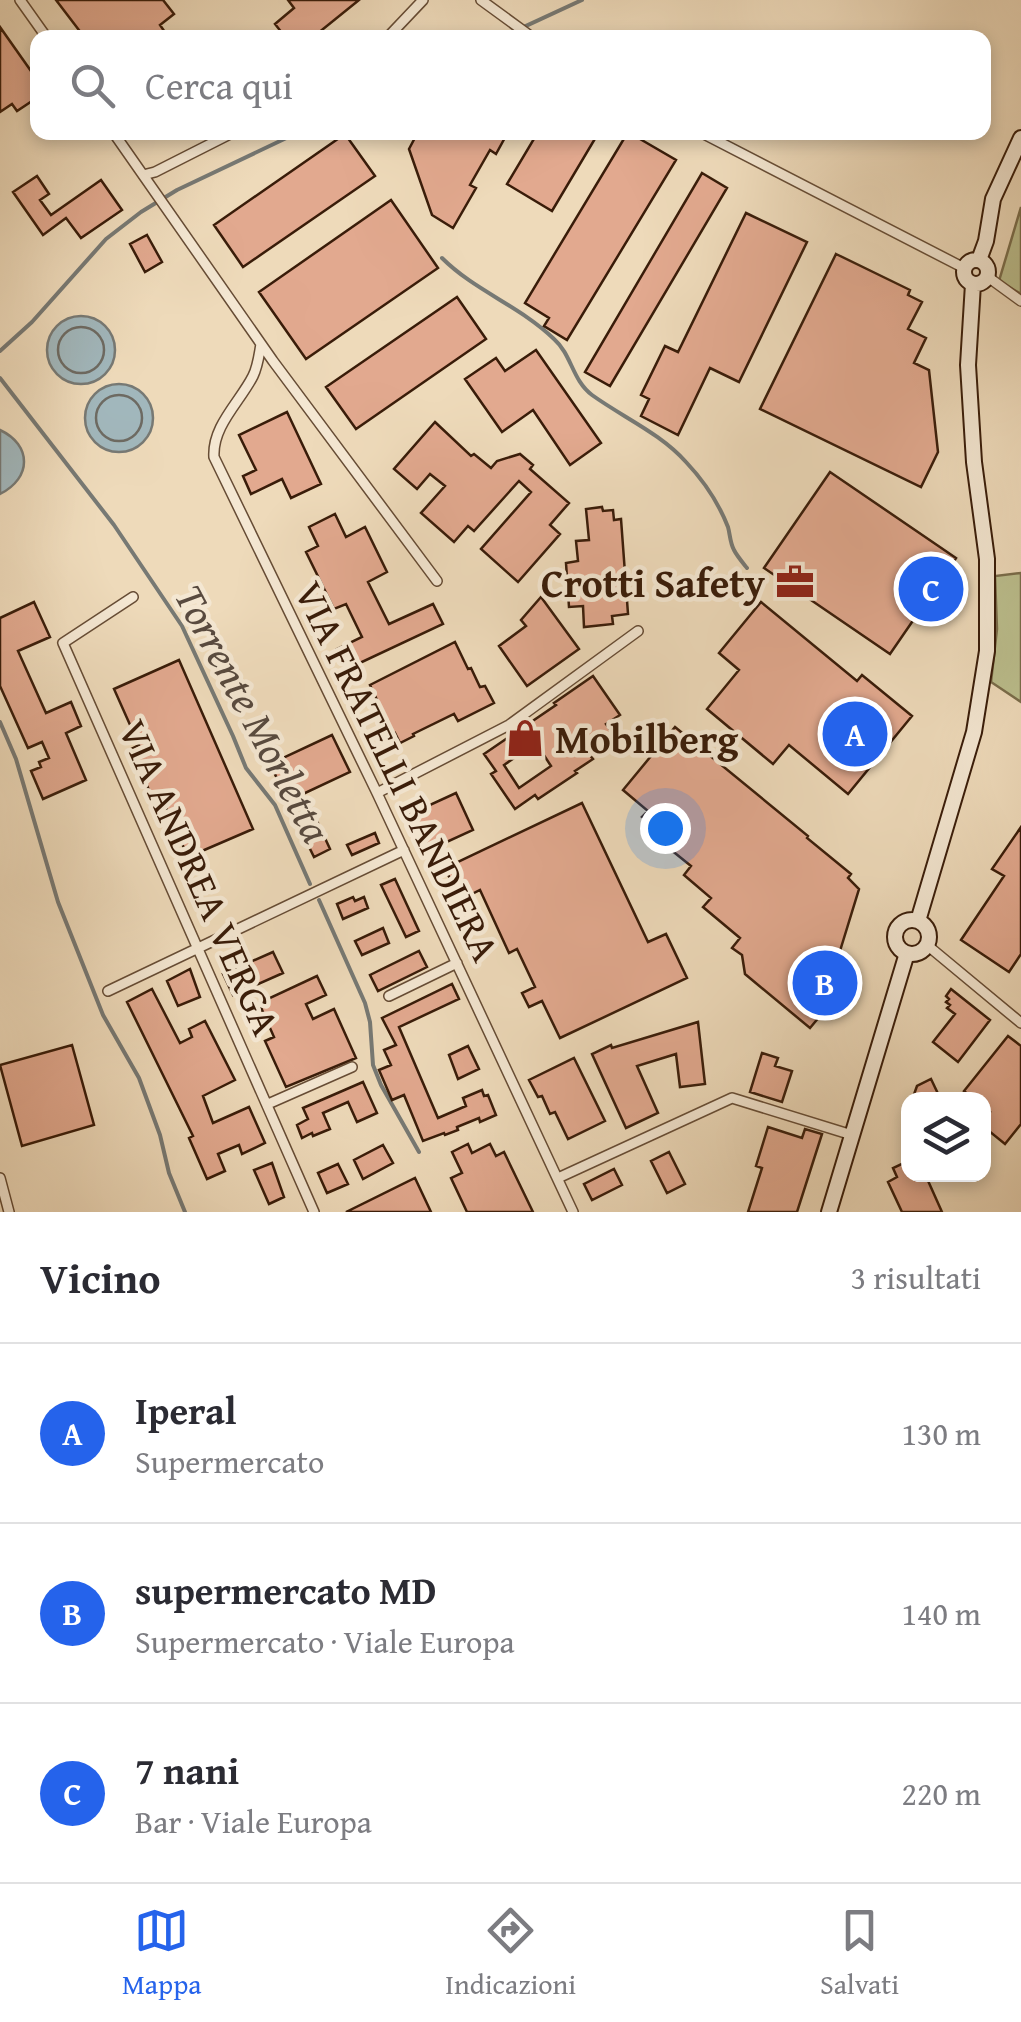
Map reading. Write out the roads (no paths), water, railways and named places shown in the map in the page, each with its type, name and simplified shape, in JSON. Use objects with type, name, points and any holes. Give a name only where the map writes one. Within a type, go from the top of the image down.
[{"type":"street","points":[[20,0],[41,30]]},
{"type":"street","points":[[395,30],[423,0]]},
{"type":"street","points":[[481,0],[522,30]]},
{"type":"street","points":[[979,260],[994,199],[1021,138]]},
{"type":"street","points":[[119,140],[261,344],[437,581]]},
{"type":"street","points":[[143,175],[218,140]]},
{"type":"street","points":[[716,140],[964,268]]},
{"type":"street","points":[[979,260],[988,266],[988,277],[973,284],[966,280],[964,268],[968,262],[979,260]]},
{"type":"street","points":[[988,277],[1021,301]]},
{"type":"street","points":[[918,921],[974,732],[987,651],[987,559],[974,462],[968,365],[973,284]]},
{"type":"street","name":"VIA FRATELLI BANDIERA","points":[[261,344],[256,371],[222,425],[214,456],[573,1212]]},
{"type":"street","name":"VIA ANDREA VERGA","points":[[133,597],[63,643],[314,1212]]},
{"type":"street","points":[[377,793],[509,725],[638,632]]},
{"type":"street","points":[[108,991],[404,850]]},
{"type":"street","points":[[918,921],[928,933],[927,945],[918,953],[907,953],[898,946],[897,930],[903,922],[918,921]]},
{"type":"street","points":[[927,945],[1021,1024]]},
{"type":"street","points":[[829,1212],[907,953]]},
{"type":"street","points":[[389,996],[457,964]]},
{"type":"street","points":[[268,1104],[352,1066]]},
{"type":"street","points":[[558,1178],[732,1098],[852,1135]]},
{"type":"street","points":[[0,1178],[9,1212]]},
{"type":"water","points":[[81,316],[105,326],[115,350],[105,374],[81,384],[57,374],[47,350],[57,326]]},
{"type":"water","points":[[119,384],[143,394],[153,418],[143,442],[119,452],[95,442],[85,418],[95,394]]},
{"type":"water","points":[[0,430],[18,444],[24,462],[18,479],[0,494]]},
{"type":"waterway","points":[[517,30],[582,0]]},
{"type":"waterway","points":[[0,351],[32,322],[106,239],[141,212],[177,190],[282,140]]},
{"type":"waterway","points":[[442,258],[541,327],[565,352],[585,389],[653,434],[686,462],[715,501],[733,547],[747,568]]},
{"type":"waterway","name":"Torrente Morletta","points":[[0,378],[114,525],[182,626],[246,768],[275,805],[310,884]]},
{"type":"waterway","points":[[0,722],[16,759],[58,902],[103,1015],[139,1078],[185,1212]]},
{"type":"waterway","name":"Torrente Morletta","points":[[319,900],[365,1003],[373,1065],[419,1152]]},
{"type":"place","name":"Crotti Safety","points":[[795,582]]},
{"type":"place","name":"7 nani","points":[[931,589]]},
{"type":"place","name":"Iperal","points":[[855,734]]},
{"type":"place","name":"Mobilberg","points":[[525,738]]},
{"type":"place","name":"supermercato MD","points":[[825,983]]}]
